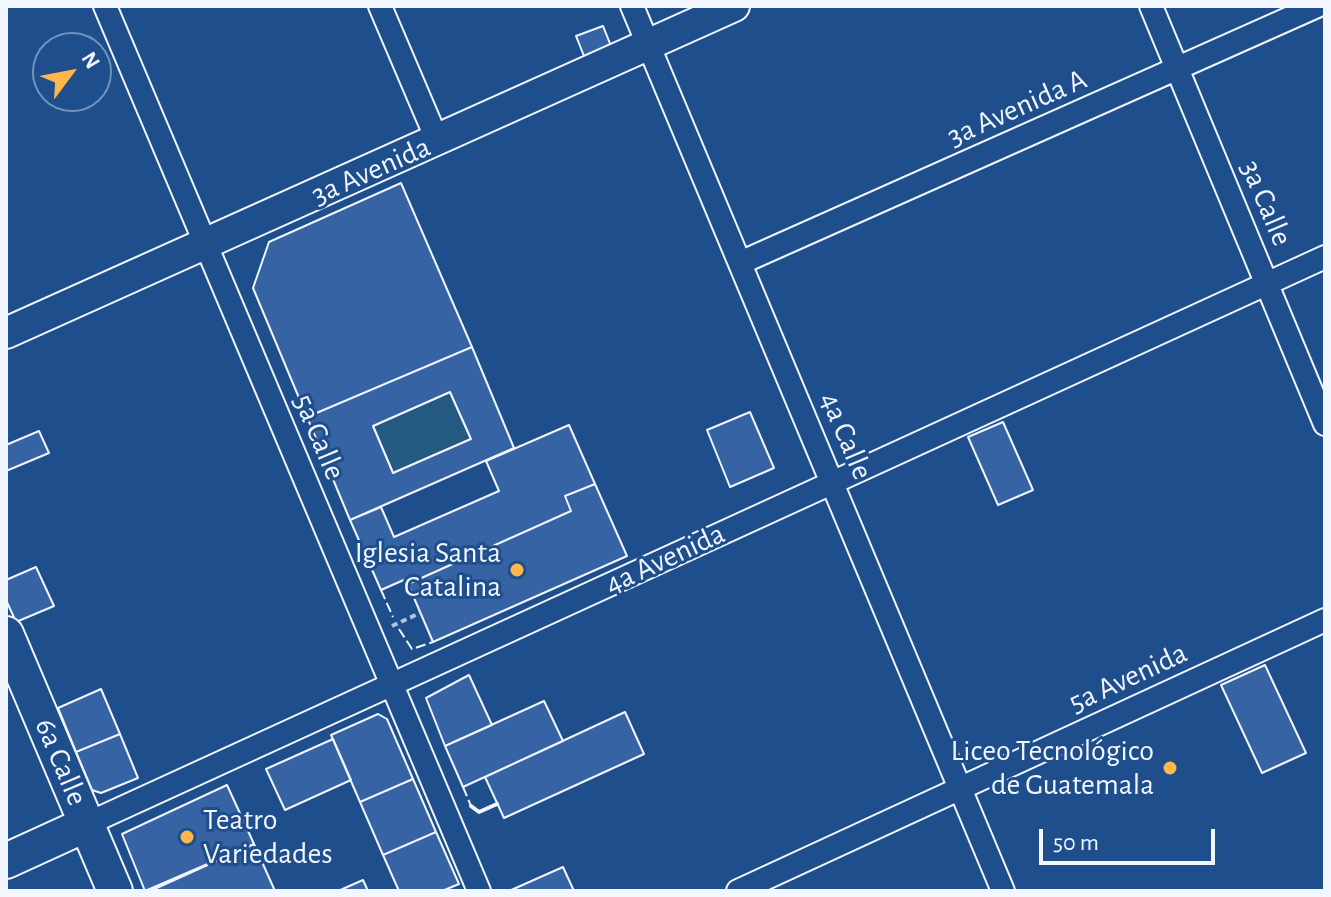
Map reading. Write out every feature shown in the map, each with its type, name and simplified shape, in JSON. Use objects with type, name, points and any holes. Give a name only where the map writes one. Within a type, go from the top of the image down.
[{"type":"main road","name":"6a Calle","points":[[6,634],[115,891]]},
{"type":"main road","name":"4a Avenida","points":[[6,861],[87,824]]},
{"type":"street","name":"5a Calle","points":[[105,6],[479,891]]},
{"type":"street","points":[[380,6],[438,142]]},
{"type":"street","name":"4a Calle","points":[[632,6],[1003,891]]},
{"type":"street","name":"3a Avenida","points":[[6,333],[438,142],[734,6]]},
{"type":"street","name":"3a Calle","points":[[1151,6],[1325,424]]},
{"type":"street","name":"3a Avenida A","points":[[740,263],[1317,6]]},
{"type":"street","name":"4a Avenida","points":[[87,824],[1325,257]]},
{"type":"street","name":"5a Avenida","points":[[738,891],[1325,620]]},
{"type":"path","points":[[392,626],[420,613]]},
{"type":"shaded area","points":[[450,392],[471,439],[393,473],[373,426]]},
{"type":"building","points":[[603,26],[613,51],[586,61],[576,36]]},
{"type":"building","points":[[401,183],[472,347],[307,417],[253,288],[269,242]]},
{"type":"building","points":[[472,347],[514,448],[350,520],[307,417]],"holes":[[[450,392],[471,439],[393,473],[373,426]]]},
{"type":"building","points":[[750,412],[774,468],[730,487],[707,430]]},
{"type":"building","points":[[1003,422],[1033,490],[998,505],[968,437]]},
{"type":"building","points":[[569,425],[595,484],[565,496],[571,511],[408,584],[406,579],[381,590],[350,520],[381,507],[394,537],[499,491],[486,461]]},
{"type":"building","points":[[39,431],[49,453],[6,471],[6,445]]},
{"type":"building","name":"Iglesia Santa Catalina","points":[[595,484],[627,556],[433,642],[408,584],[571,511],[565,496]]},
{"type":"building","points":[[36,567],[54,606],[16,622],[6,600],[6,580]]},
{"type":"building","points":[[1265,665],[1306,753],[1262,773],[1221,685]]},
{"type":"building","points":[[469,675],[492,725],[445,746],[426,698]]},
{"type":"building","points":[[101,689],[120,734],[76,752],[58,708]]},
{"type":"building","points":[[544,701],[563,741],[463,787],[445,746]]},
{"type":"building","points":[[625,712],[644,754],[504,818],[485,777]]},
{"type":"building","points":[[378,714],[387,719],[413,779],[360,802],[331,735]]},
{"type":"building","points":[[120,734],[138,778],[101,793],[92,790],[76,752]]},
{"type":"building","points":[[333,739],[351,780],[285,810],[266,769]]},
{"type":"building","points":[[413,779],[436,832],[383,855],[360,802]]},
{"type":"building","name":"Teatro Variedades","points":[[227,785],[254,844],[145,891],[122,834]]},
{"type":"building","points":[[436,832],[459,884],[442,891],[399,891],[383,855]]},
{"type":"building","points":[[254,844],[275,891],[150,891]]},
{"type":"building","points":[[563,867],[574,891],[509,891]]},
{"type":"building","points":[[363,880],[368,891],[338,891]]},
{"type":"fence","points":[[381,590],[393,617]]},
{"type":"fence","points":[[399,629],[412,649],[433,642]]},
{"type":"fence","points":[[463,787],[471,806]]},
{"type":"wall","points":[[471,806],[479,812],[497,804]]},
{"type":"place","name":"Iglesia Santa Catalina","points":[[517,570]]},
{"type":"place","name":"Liceo Tecnológico de Guatemala","points":[[1170,768]]},
{"type":"place","name":"Teatro Variedades","points":[[187,837]]}]
